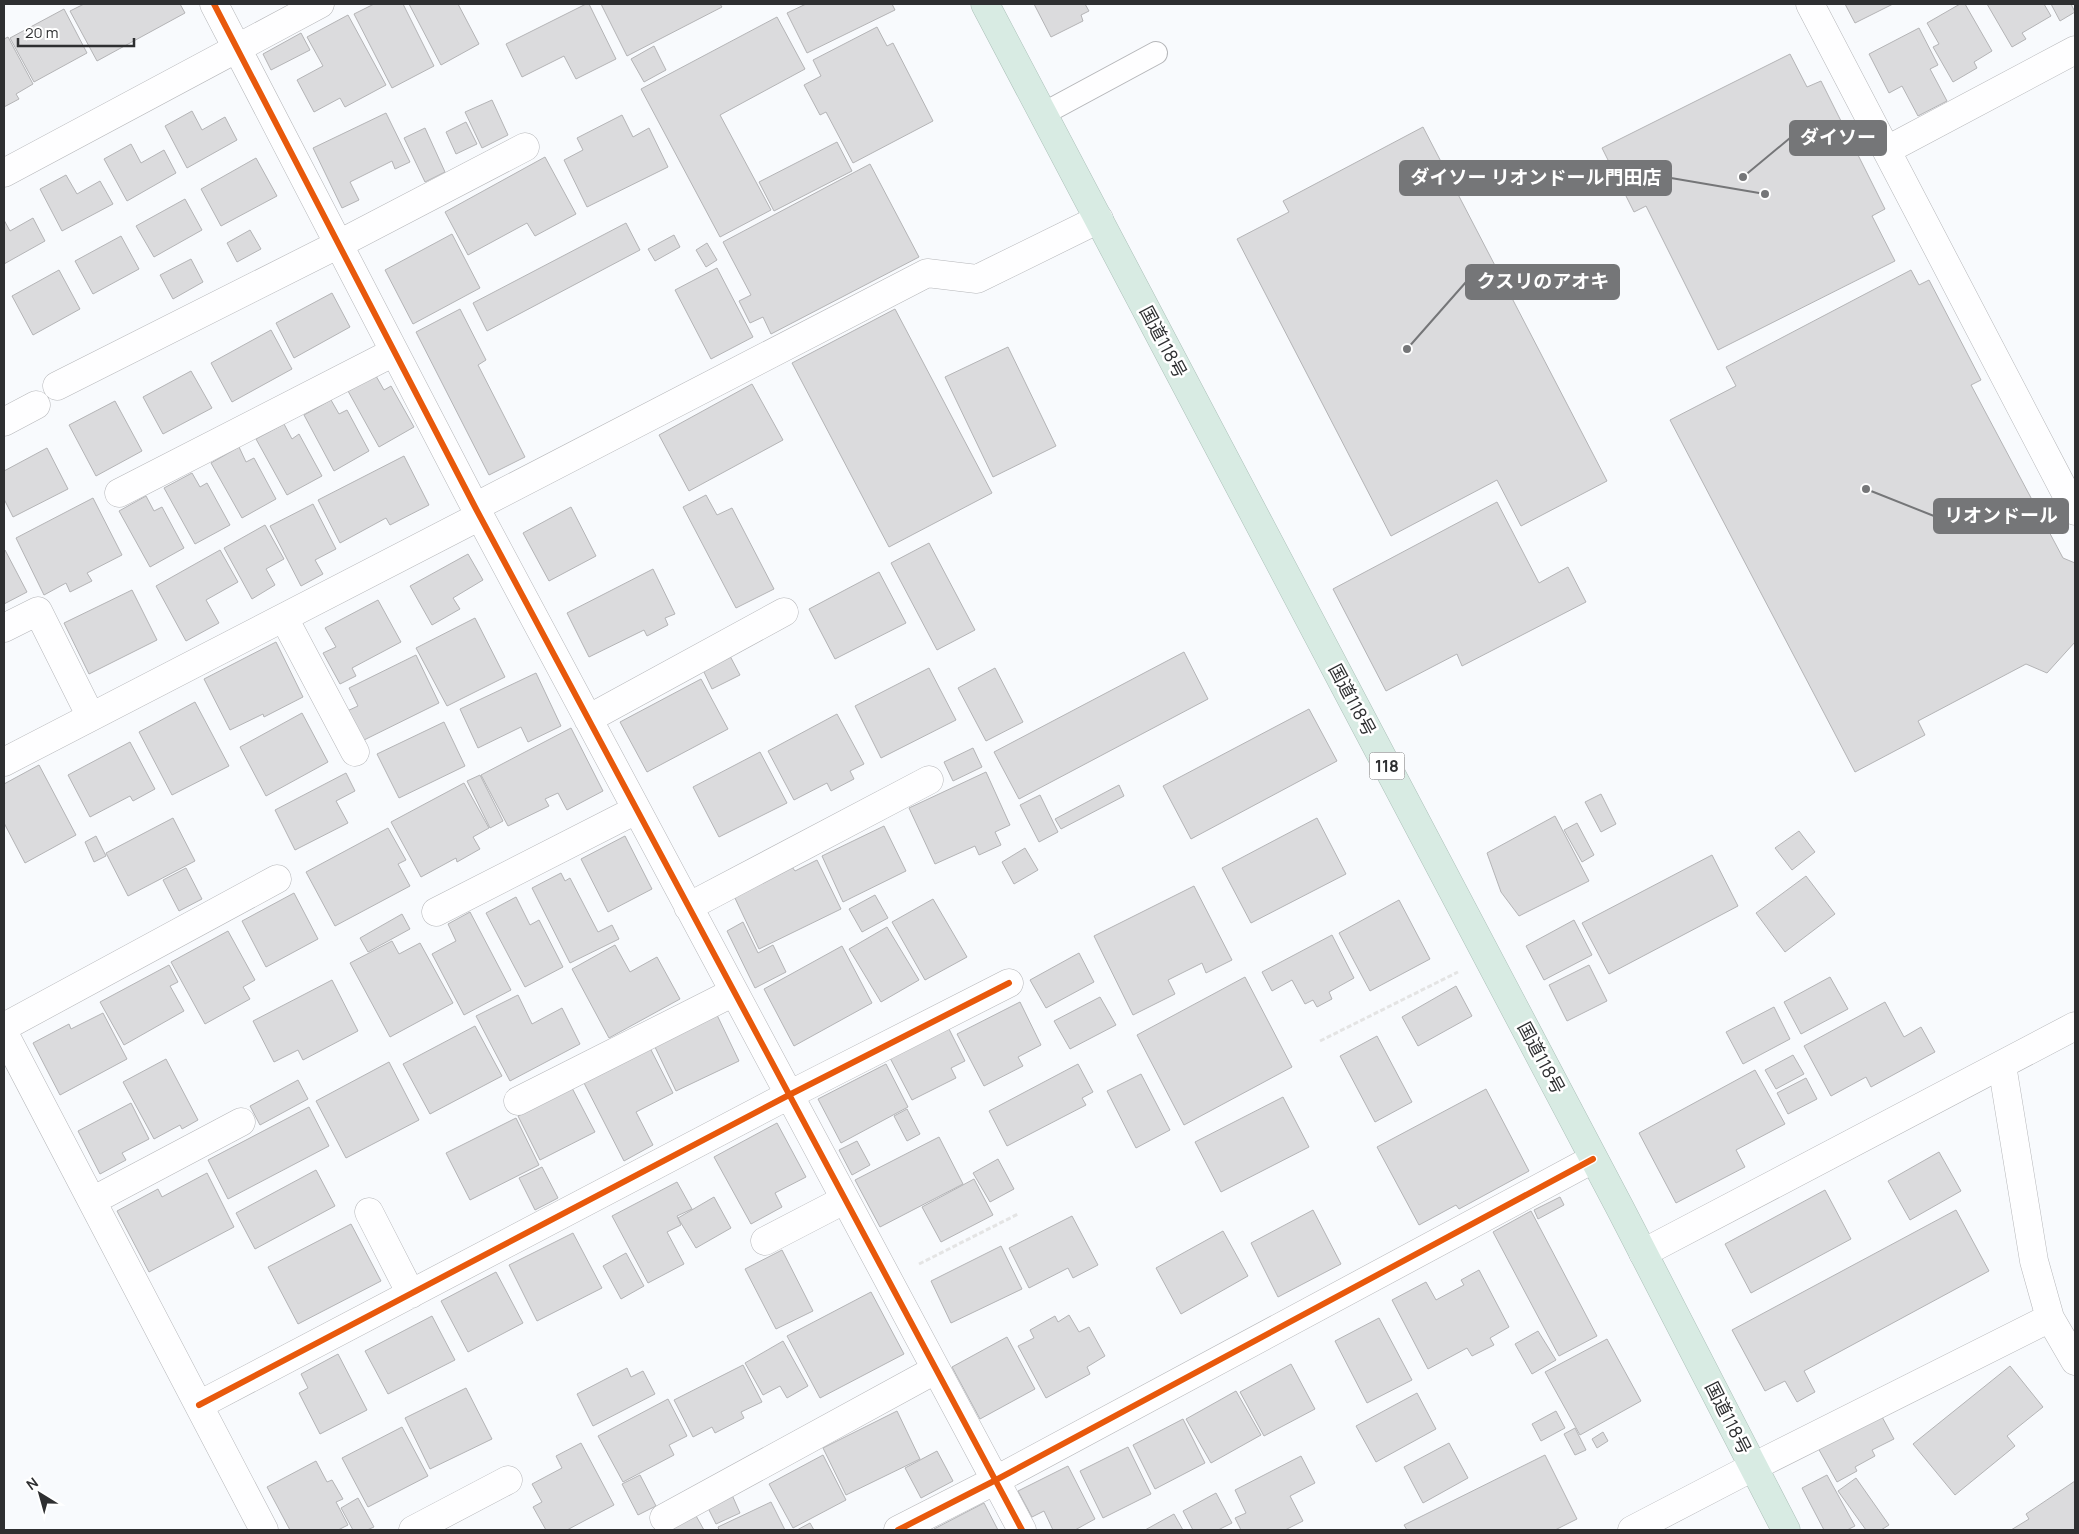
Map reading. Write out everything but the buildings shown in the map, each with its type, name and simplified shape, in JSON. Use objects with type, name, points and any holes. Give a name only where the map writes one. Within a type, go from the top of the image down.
[{"type":"highway","name":"国道118号","points":[[985,4],[1643,1253],[1786,1530]]},
{"type":"street","points":[[214,4],[477,511],[994,1481],[1022,1530]]},
{"type":"street","points":[[4,173],[320,4]]},
{"type":"street","points":[[1810,4],[2075,511]]},
{"type":"street","points":[[1887,150],[2075,50]]},
{"type":"street","points":[[57,386],[525,147]]},
{"type":"street","points":[[4,762],[284,618],[477,511],[927,273],[977,280],[1098,219]]},
{"type":"street","points":[[119,493],[394,352]]},
{"type":"street","points":[[4,422],[36,405]]},
{"type":"street","points":[[4,628],[38,611],[91,717]]},
{"type":"street","points":[[588,719],[784,612]]},
{"type":"street","points":[[284,618],[355,752]]},
{"type":"street","points":[[688,907],[929,780]]},
{"type":"street","points":[[436,912],[636,810]]},
{"type":"street","points":[[4,1026],[276,880]]},
{"type":"street","points":[[199,1405],[789,1095],[1009,983]]},
{"type":"street","points":[[518,1101],[734,992]]},
{"type":"street","points":[[1643,1253],[2075,1026]]},
{"type":"street","points":[[4,1032],[264,1530]]},
{"type":"street","points":[[2002,1065],[2034,1261],[2050,1318],[2075,1361]]},
{"type":"street","points":[[92,1201],[241,1122]]},
{"type":"street","points":[[898,1530],[994,1481],[1593,1159]]},
{"type":"street","points":[[765,1241],[844,1200]]},
{"type":"street","points":[[369,1212],[411,1294]]},
{"type":"street","points":[[1632,1530],[2050,1318]]},
{"type":"street","points":[[664,1518],[935,1370]]},
{"type":"street","points":[[413,1530],[508,1480]]},
{"type":"lane","points":[[1043,114],[1156,53]]},
{"type":"path","points":[[1320,1041],[1488,958]]},
{"type":"path","points":[[888,1280],[1018,1214]]},
{"type":"cycle path","points":[[214,4],[475,507],[1022,1530]]},
{"type":"cycle path","points":[[199,1405],[789,1095],[1009,983]]},
{"type":"cycle path","points":[[898,1530],[994,1481],[1593,1159]]},
{"type":"place","name":"ダイソー","points":[[1743,177]]},
{"type":"place","name":"ダイソー リオンドール門田店","points":[[1765,194]]},
{"type":"place","name":"クスリのアオキ","points":[[1407,349]]},
{"type":"place","name":"リオンドール","points":[[1866,489]]}]
